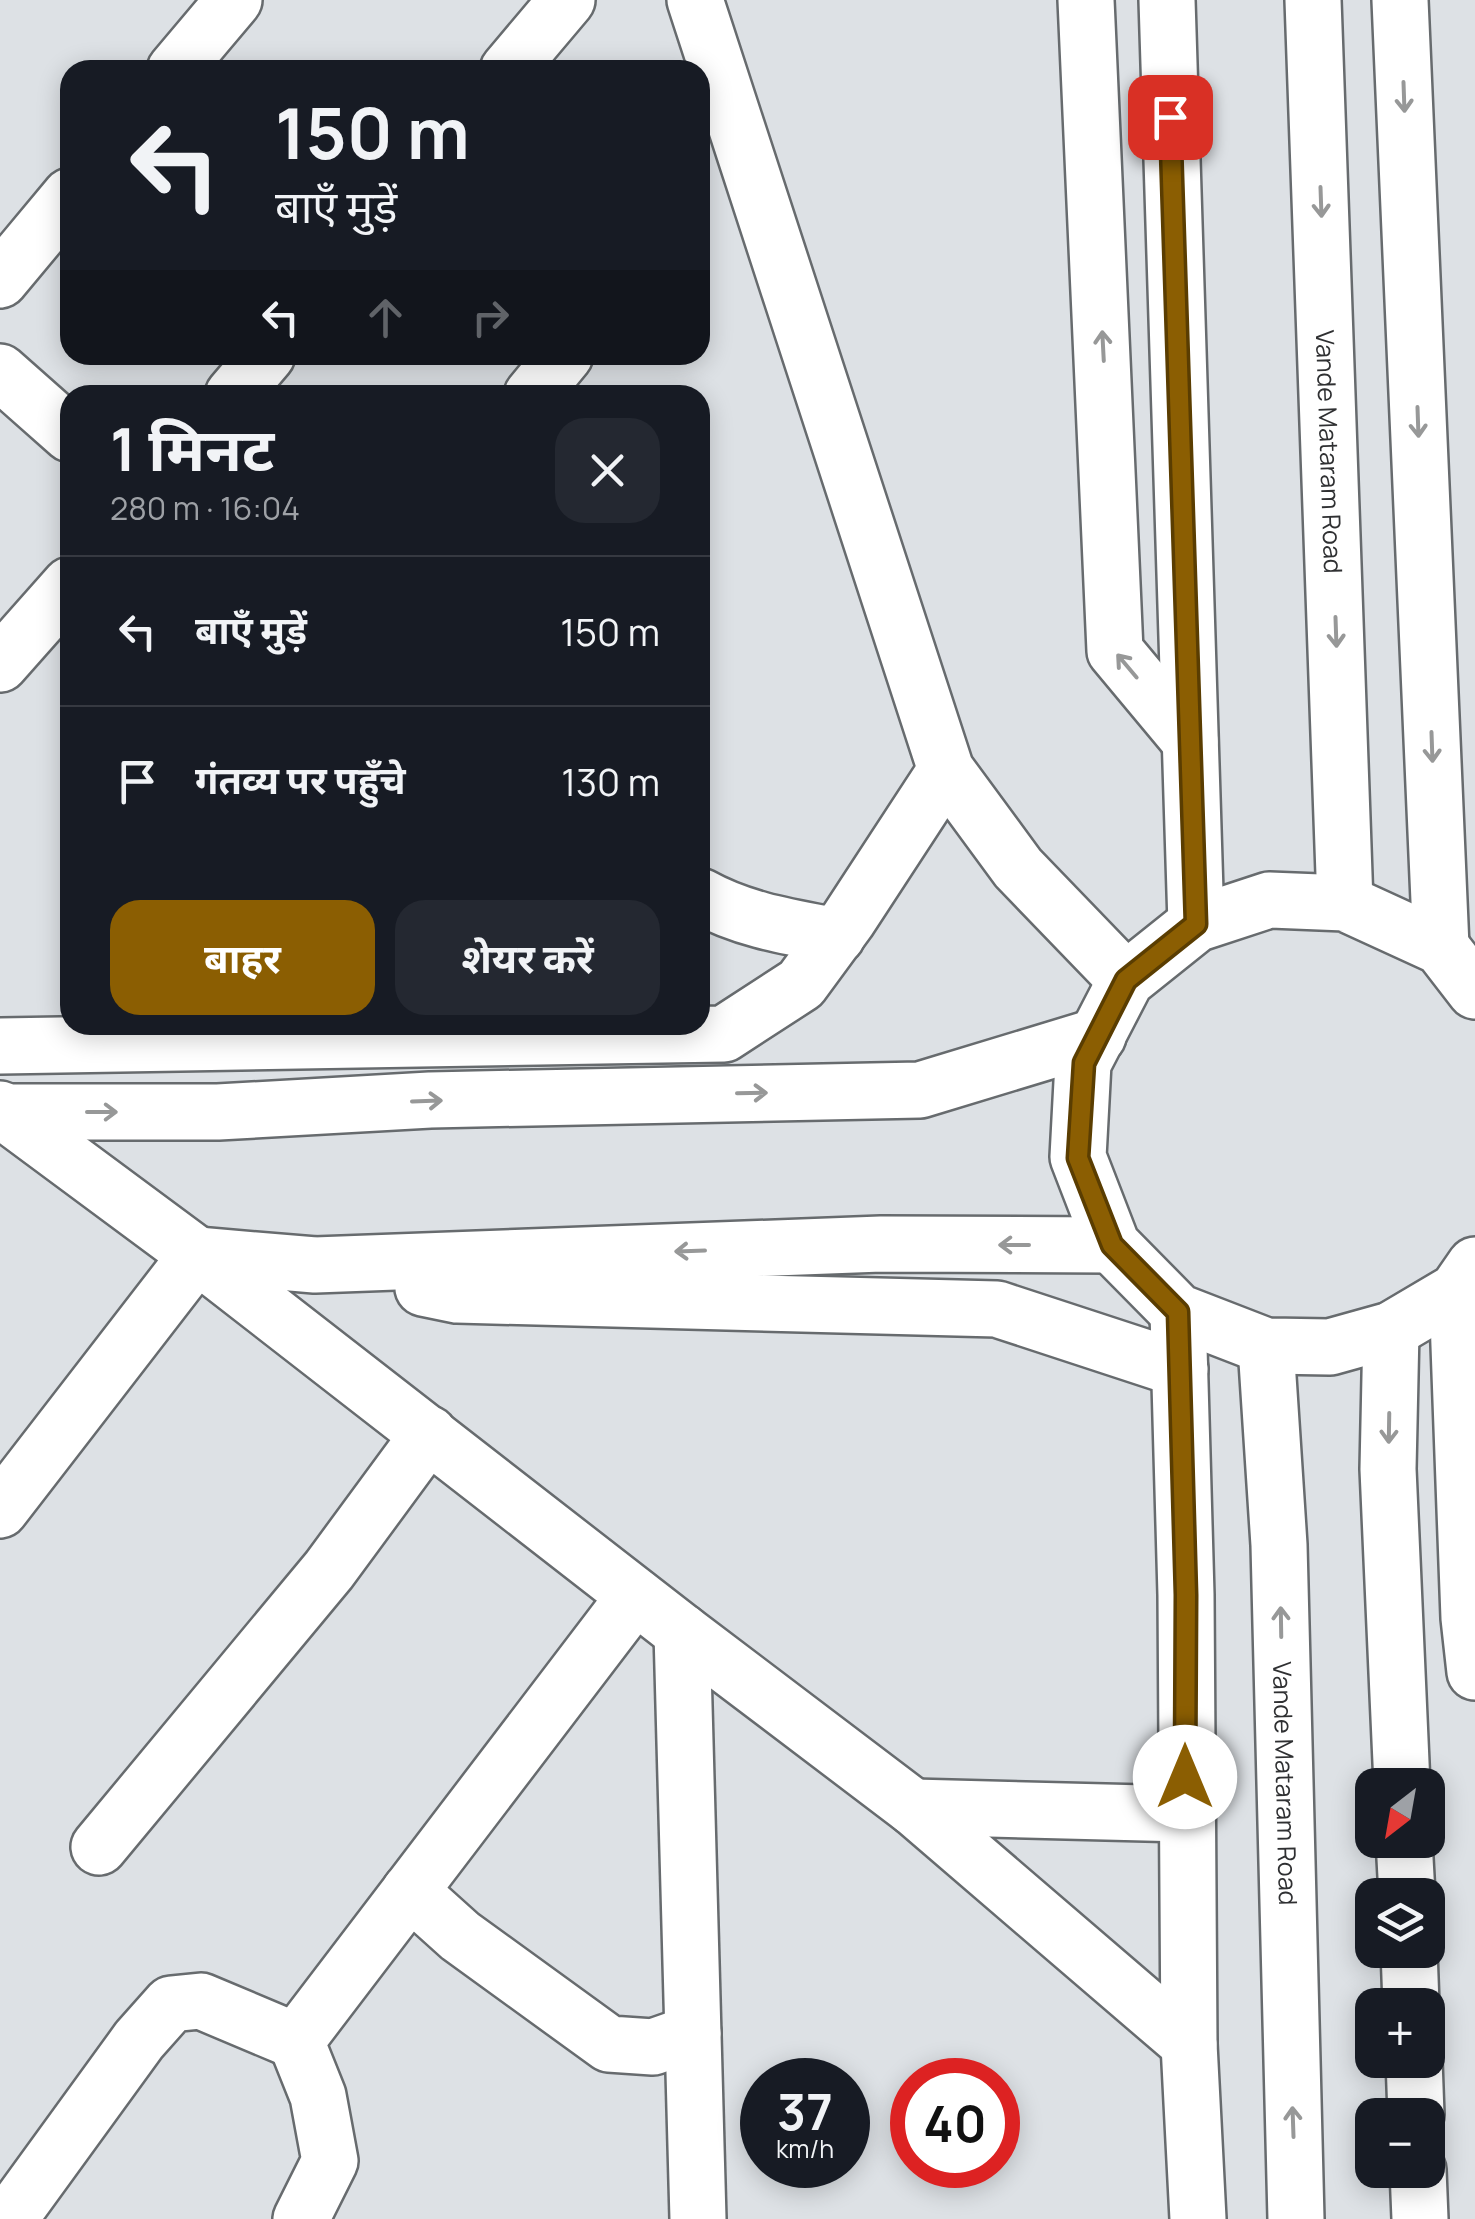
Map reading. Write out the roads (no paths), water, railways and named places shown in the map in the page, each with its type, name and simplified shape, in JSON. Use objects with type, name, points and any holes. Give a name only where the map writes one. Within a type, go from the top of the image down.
[{"type":"street","points":[[184,60],[234,0]]},
{"type":"street","points":[[516,60],[567,0]]},
{"type":"street","points":[[694,0],[946,770],[1018,868],[1126,980]]},
{"type":"street","points":[[1086,0],[1114,651],[1190,741]]},
{"type":"street","points":[[1167,0],[1196,924]]},
{"type":"street","name":"Vande Mataram Road","points":[[1313,0],[1345,903]]},
{"type":"street","points":[[1400,0],[1441,947]]},
{"type":"street","points":[[0,280],[60,208]]},
{"type":"street","points":[[242,385],[258,365]]},
{"type":"street","points":[[540,385],[557,365]]},
{"type":"street","points":[[0,372],[60,425]]},
{"type":"street","points":[[0,664],[60,596]]},
{"type":"street","points":[[710,1034],[724,1034],[801,984],[946,770]]},
{"type":"street","points":[[1469,1282],[1391,1330],[1330,1347],[1266,1346],[1178,1312],[1112,1245],[1078,1158],[1084,1063],[1126,980],[1196,924],[1270,900],[1345,903],[1441,947],[1475,991]]},
{"type":"street","points":[[710,901],[758,921],[836,936]]},
{"type":"street","points":[[0,1046],[664,1035]]},
{"type":"street","points":[[2,1110],[218,1112],[430,1100],[920,1090],[1098,1036]]},
{"type":"street","points":[[2,1110],[914,1807],[1189,2044]]},
{"type":"street","points":[[196,1255],[315,1264],[881,1244],[1112,1245]]},
{"type":"street","points":[[0,1510],[196,1255]]},
{"type":"street","points":[[315,1264],[457,1295],[997,1309],[1180,1369]]},
{"type":"street","points":[[1469,1282],[1468,1618],[1475,1672]]},
{"type":"street","points":[[1178,1312],[1186,1595],[1189,2044],[1198,2219]]},
{"type":"street","points":[[1391,1330],[1388,1468],[1401,1768]]},
{"type":"street","name":"Vande Mataram Road","points":[[1266,1346],[1279,1546],[1296,2219]]},
{"type":"street","points":[[99,1847],[329,1570],[429,1434]]},
{"type":"street","points":[[296,2042],[635,1596]]},
{"type":"street","points":[[682,1632],[698,2219]]},
{"type":"street","points":[[914,1807],[1185,1814]]},
{"type":"street","points":[[410,1891],[460,1936],[609,2044],[653,2048],[692,2033]]},
{"type":"street","points":[[9,2219],[170,2004],[201,2001],[296,2042],[318,2096],[330,2161],[301,2219]]},
{"type":"street","points":[[1419,2188],[1420,2219]]}]
